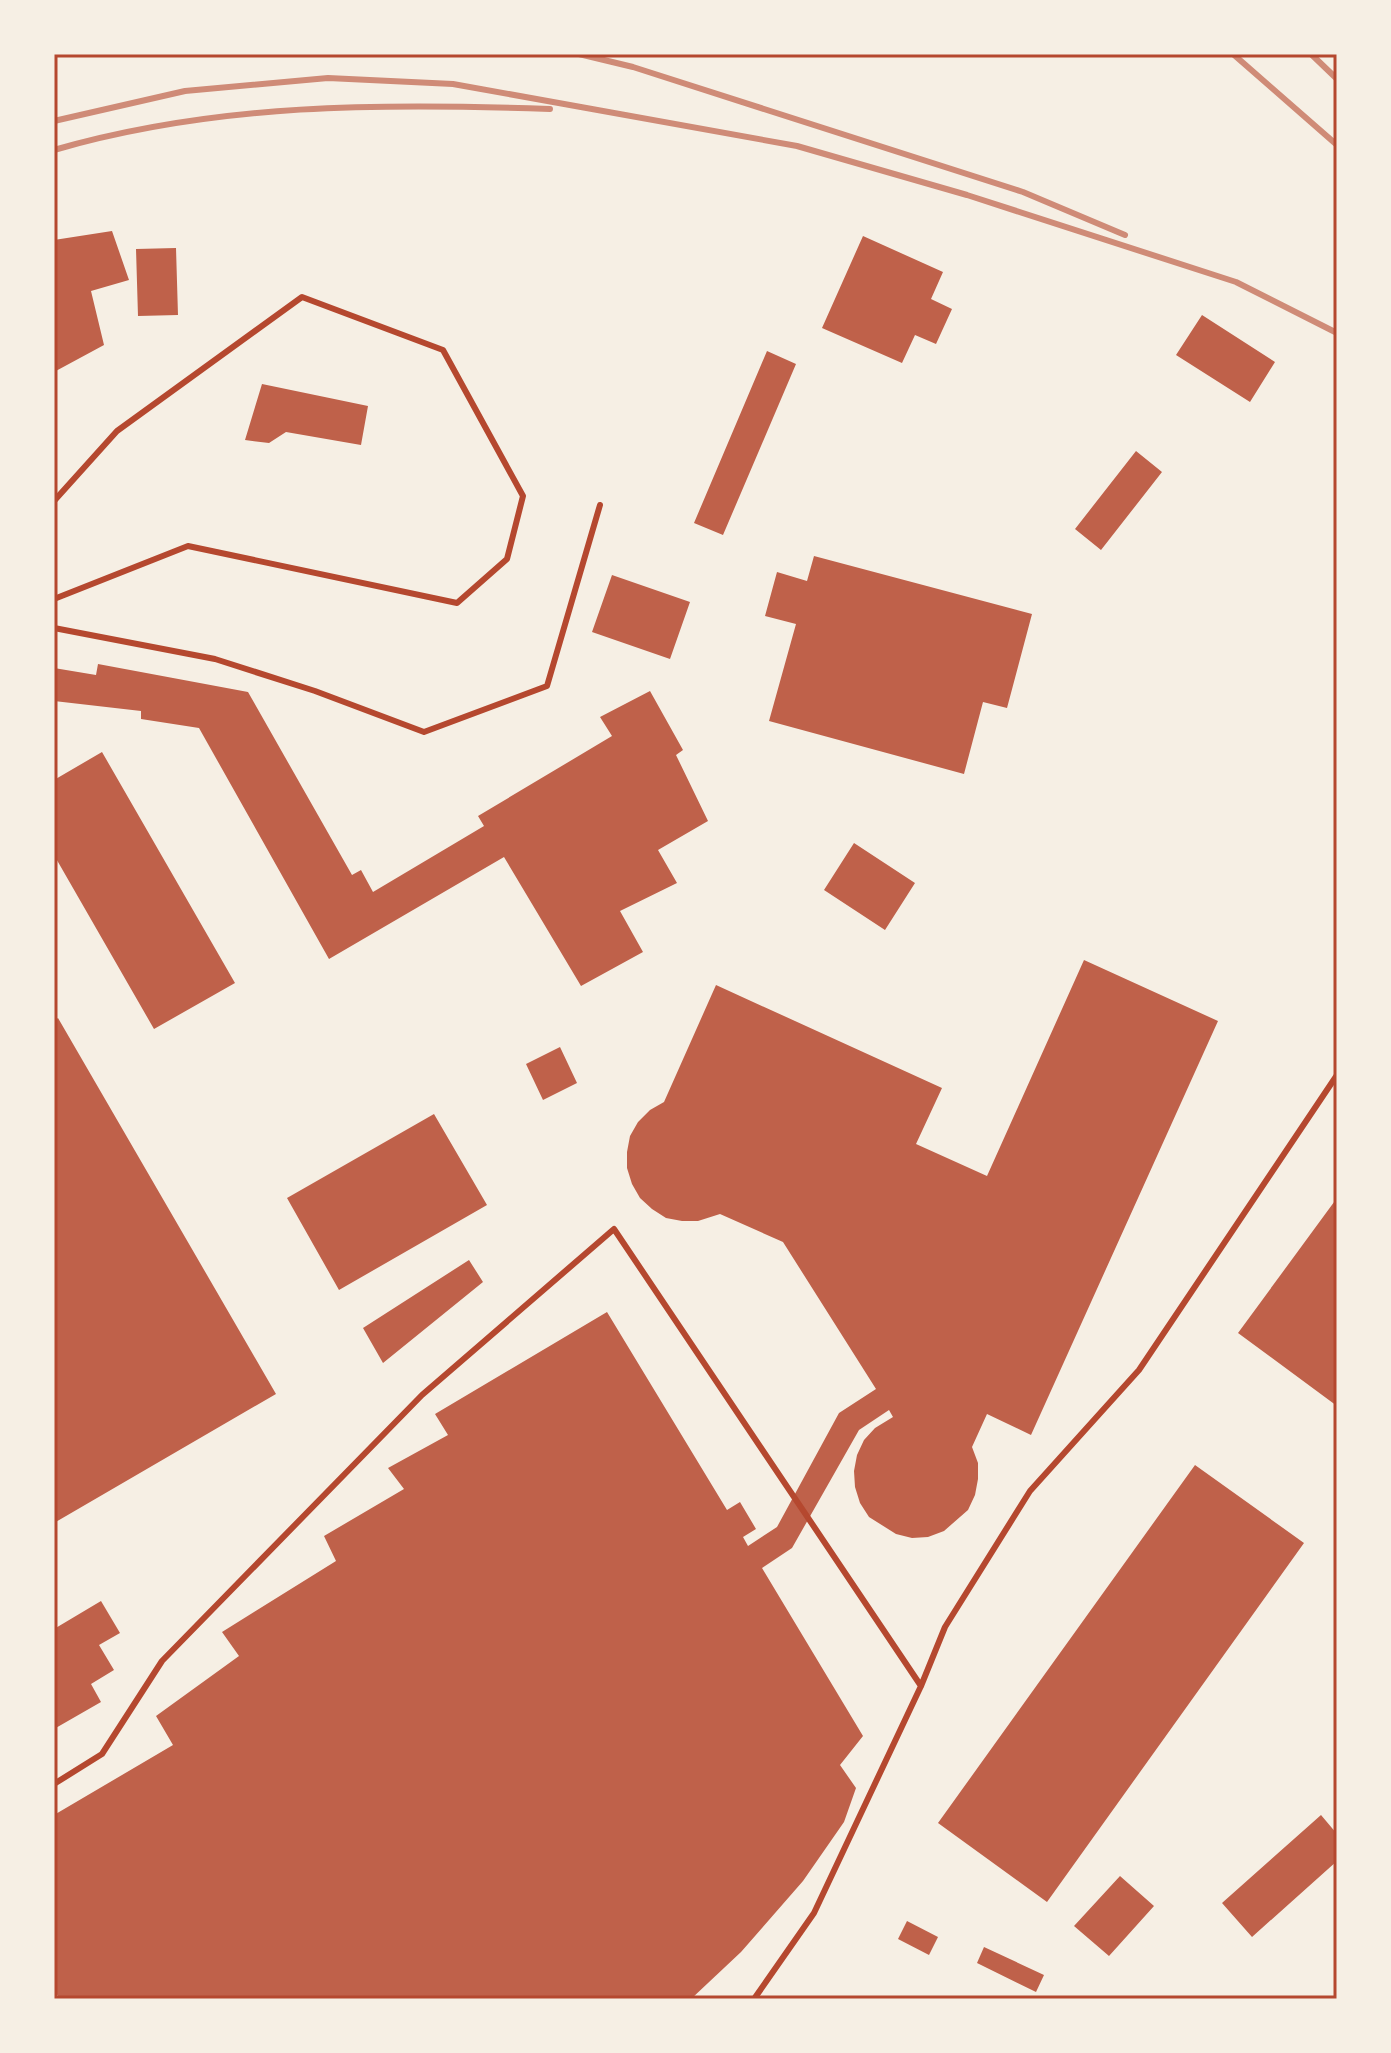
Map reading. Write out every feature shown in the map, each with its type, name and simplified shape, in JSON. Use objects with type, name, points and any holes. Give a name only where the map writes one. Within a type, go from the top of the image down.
[{"type":"lane","points":[[54,501],[117,431],[302,297],[443,350],[523,496],[507,559],[457,603],[188,546],[54,599]]},
{"type":"lane","points":[[54,628],[215,659],[315,691],[424,732],[547,686],[600,505]]},
{"type":"lane","points":[[754,1999],[814,1913],[921,1686],[945,1627],[1030,1491],[1139,1370],[1337,1075]]},
{"type":"lane","points":[[54,1784],[102,1754],[162,1661],[422,1395],[614,1229],[921,1686]]},
{"type":"building","points":[[112,231],[129,280],[91,291],[104,345],[54,372],[54,240]]},
{"type":"building","points":[[863,236],[943,272],[931,299],[952,309],[936,344],[915,335],[902,363],[822,328]]},
{"type":"building","points":[[176,248],[178,315],[138,316],[136,249]]},
{"type":"building","points":[[1202,315],[1275,362],[1250,402],[1176,355]]},
{"type":"building","points":[[767,351],[796,364],[723,535],[694,523]]},
{"type":"building","points":[[262,384],[368,406],[361,445],[286,432],[269,443],[245,440]]},
{"type":"building","points":[[1136,451],[1162,472],[1101,550],[1075,529]]},
{"type":"building","points":[[814,556],[1032,614],[1007,708],[983,702],[964,774],[769,721],[796,624],[765,616],[777,572],[807,581]]},
{"type":"building","points":[[612,575],[690,602],[670,659],[592,632]]},
{"type":"building","points":[[98,664],[248,692],[352,875],[361,870],[373,892],[484,826],[478,816],[612,736],[600,717],[650,691],[683,750],[676,755],[708,821],[658,850],[677,883],[620,911],[643,952],[581,986],[504,857],[329,959],[199,728],[141,719],[141,711],[54,701],[54,668],[96,675]]},
{"type":"building","points":[[102,752],[235,983],[154,1029],[54,855],[54,780]]},
{"type":"building","points":[[854,843],[915,883],[885,930],[824,890]]},
{"type":"building","points":[[1084,960],[1218,1021],[1031,1435],[987,1414],[972,1447],[978,1463],[978,1479],[968,1510],[944,1531],[928,1537],[912,1538],[896,1534],[869,1517],[855,1487],[857,1455],[864,1440],[875,1428],[893,1417],[889,1410],[859,1430],[792,1548],[762,1568],[863,1736],[840,1765],[856,1788],[844,1822],[803,1881],[741,1952],[691,1999],[60,1999],[54,1990],[54,1815],[173,1745],[156,1716],[239,1656],[222,1632],[336,1561],[324,1536],[404,1489],[388,1468],[448,1435],[435,1414],[607,1312],[727,1510],[740,1502],[756,1529],[743,1537],[748,1546],[777,1527],[839,1413],[876,1389],[783,1242],[720,1214],[698,1221],[666,1218],[640,1198],[632,1184],[627,1168],[630,1136],[650,1110],[664,1102],[716,985],[942,1088],[916,1144],[987,1176]]},
{"type":"building","points":[[58,1018],[276,1394],[54,1523],[54,1021]]},
{"type":"building","points":[[560,1047],[577,1083],[543,1100],[526,1064]]},
{"type":"building","points":[[434,1114],[487,1205],[339,1290],[287,1198]]},
{"type":"building","points":[[1337,1198],[1337,1406],[1238,1333]]},
{"type":"building","points":[[469,1260],[483,1282],[383,1363],[363,1328]]},
{"type":"building","points":[[1195,1465],[1304,1543],[1047,1902],[938,1823]]},
{"type":"building","points":[[101,1601],[120,1633],[99,1645],[114,1670],[91,1684],[101,1702],[54,1729],[54,1629]]},
{"type":"building","points":[[1321,1815],[1337,1834],[1337,1861],[1252,1937],[1222,1903]]},
{"type":"building","points":[[1120,1876],[1154,1906],[1109,1956],[1074,1926]]},
{"type":"building","points":[[907,1921],[938,1937],[929,1955],[898,1939]]},
{"type":"building","points":[[984,1947],[1044,1975],[1036,1992],[977,1963]]},
{"type":"railway","points":[[579,54],[633,67],[1023,192],[1125,235]]},
{"type":"railway","points":[[1233,54],[1337,145]]},
{"type":"railway","points":[[1311,54],[1337,79]]},
{"type":"railway","points":[[54,121],[185,91],[328,78],[453,84],[797,146],[967,195],[1236,282],[1337,333]]},
{"type":"railway","points":[[54,150],[115,134],[238,115],[362,107],[550,109]]}]
